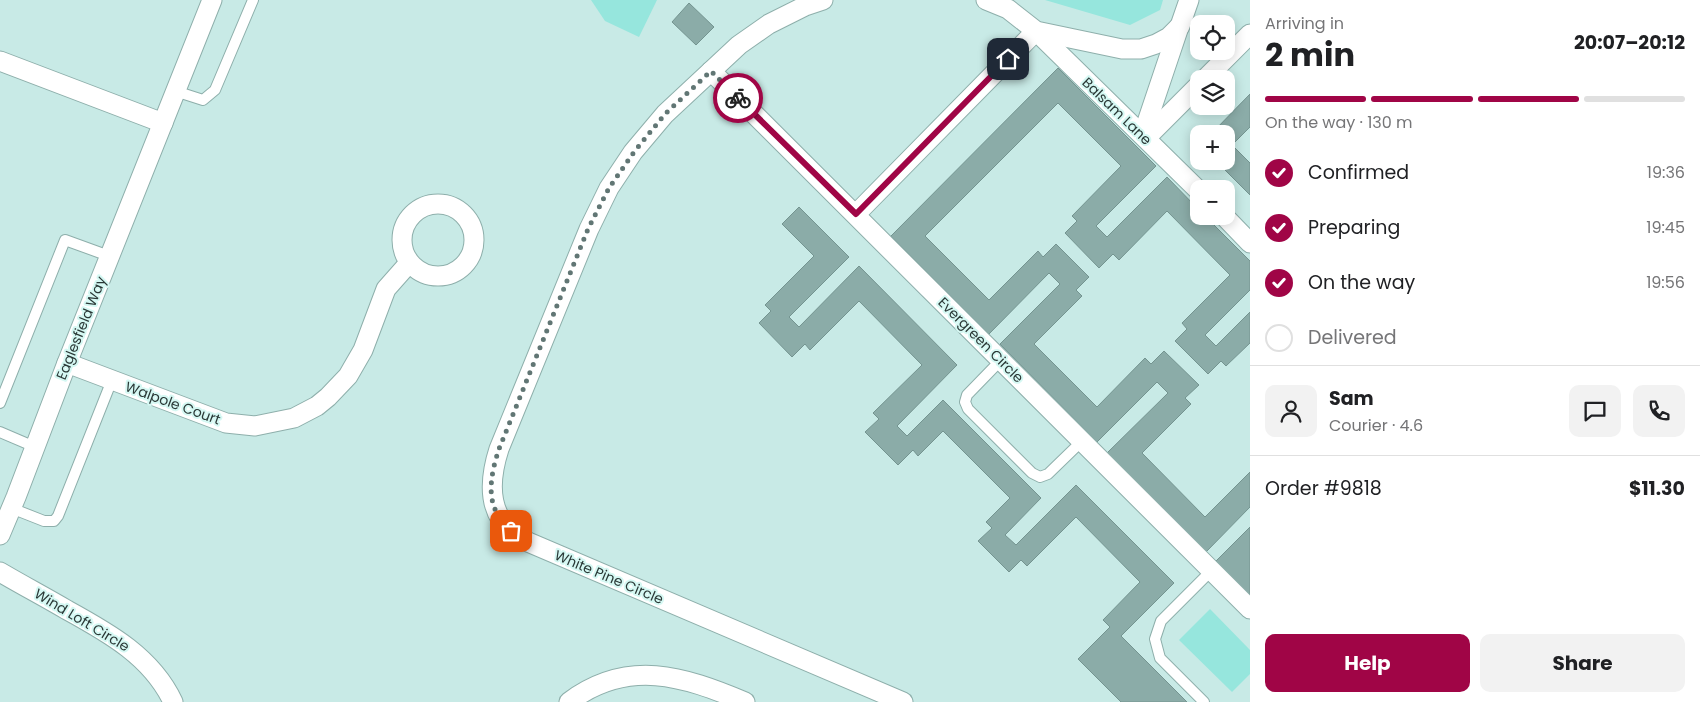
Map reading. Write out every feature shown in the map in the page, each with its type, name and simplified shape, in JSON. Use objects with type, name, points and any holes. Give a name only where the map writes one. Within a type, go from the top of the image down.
[{"type":"street","name":"Eaglesfield Way","points":[[0,535],[66,363],[212,0]]},
{"type":"street","name":"White Pine Circle","points":[[823,0],[805,6],[769,24],[739,45],[665,114],[634,152],[609,188],[588,229],[499,449],[494,465],[492,497],[502,520],[511,531],[528,542],[903,702]]},
{"type":"street","points":[[986,0],[1008,9],[1036,31],[1122,50],[1141,49],[1156,44],[1169,37],[1180,26]]},
{"type":"street","points":[[1144,136],[1188,0]]},
{"type":"street","points":[[856,214],[1036,31]]},
{"type":"street","name":"Balsam Lane","points":[[1036,31],[1190,182]]},
{"type":"street","points":[[1214,70],[1250,34]]},
{"type":"street","points":[[0,61],[163,123]]},
{"type":"street","name":"Evergreen Circle","points":[[711,71],[1250,609]]},
{"type":"street","points":[[1144,136],[1190,93]]},
{"type":"street","points":[[1233,225],[1250,243]]},
{"type":"street","name":"Walpole Court","points":[[66,363],[226,423],[255,426],[294,418],[317,406],[348,376],[362,350],[386,289],[409,263]]},
{"type":"street","name":"Wind Loft Circle","points":[[0,572],[120,641],[140,657],[153,672],[173,702]]},
{"type":"street","points":[[569,702],[592,688],[617,678],[640,675],[665,676],[688,680],[745,702]]},
{"type":"lane","points":[[175,91],[202,100],[215,90],[253,0]]},
{"type":"lane","points":[[0,403],[65,240],[109,256]]},
{"type":"lane","points":[[1001,360],[967,395],[968,409],[1032,473],[1040,477],[1048,474],[1082,441]]},
{"type":"lane","points":[[11,508],[44,521],[54,521],[58,516],[112,380]]},
{"type":"lane","points":[[0,432],[35,447]]},
{"type":"lane","points":[[1204,702],[1160,658],[1155,639],[1161,621],[1212,570]]},
{"type":"shaded area","points":[[591,0],[657,0],[639,37],[605,21]]},
{"type":"shaded area","points":[[1045,0],[1163,0],[1160,10],[1130,25]]},
{"type":"shaded area","points":[[1210,609],[1250,650],[1250,674],[1232,692],[1179,640]]},
{"type":"building","points":[[689,3],[714,27],[696,45],[672,22]]},
{"type":"building","points":[[1058,68],[1156,166],[1096,226],[1107,237],[1167,177],[1190,201],[1190,225],[1214,225],[1250,261],[1250,290],[1205,335],[1216,346],[1250,312],[1250,343],[1226,366],[1221,361],[1208,374],[1175,341],[1187,329],[1182,323],[1230,275],[1167,211],[1119,260],[1113,254],[1099,268],[1065,233],[1077,221],[1072,216],[1121,166],[1058,103],[925,236],[989,300],[1038,251],[1043,257],[1056,244],[1089,277],[1076,290],[1082,296],[1034,344],[1097,407],[1145,358],[1151,364],[1164,351],[1199,385],[1185,398],[1191,404],[1142,453],[1205,517],[1250,472],[1250,507],[1206,552],[1107,453],[1168,393],[1157,382],[1097,442],[1000,344],[1060,284],[1049,273],[989,334],[891,236]]},
{"type":"building","points":[[1250,94],[1250,127],[1235,142],[1235,125],[1220,125],[1230,115],[1235,115],[1235,109]]},
{"type":"building","points":[[1235,148],[1250,163],[1250,195],[1225,170],[1235,170]]},
{"type":"building","points":[[799,207],[849,257],[789,317],[799,327],[859,266],[957,365],[897,426],[907,436],[943,400],[1041,498],[1005,535],[1016,545],[1076,485],[1174,583],[1121,636],[1187,702],[1121,702],[1078,659],[1110,627],[1103,620],[1140,582],[1076,517],[1027,566],[1021,560],[1009,572],[978,541],[992,528],[986,522],[1010,498],[943,431],[918,456],[913,450],[898,465],[865,432],[879,419],[873,413],[922,365],[859,301],[810,350],[805,344],[792,357],[759,323],[771,311],[765,305],[814,256],[782,224]]},
{"type":"building","points":[[1250,527],[1250,596],[1216,561]]},
{"type":"way so far","points":[[511,531],[498,514],[492,497],[494,465],[588,229],[609,188],[634,152],[665,114],[711,71],[738,98]]},
{"type":"route","points":[[738,98],[856,214],[1008,59]]}]
